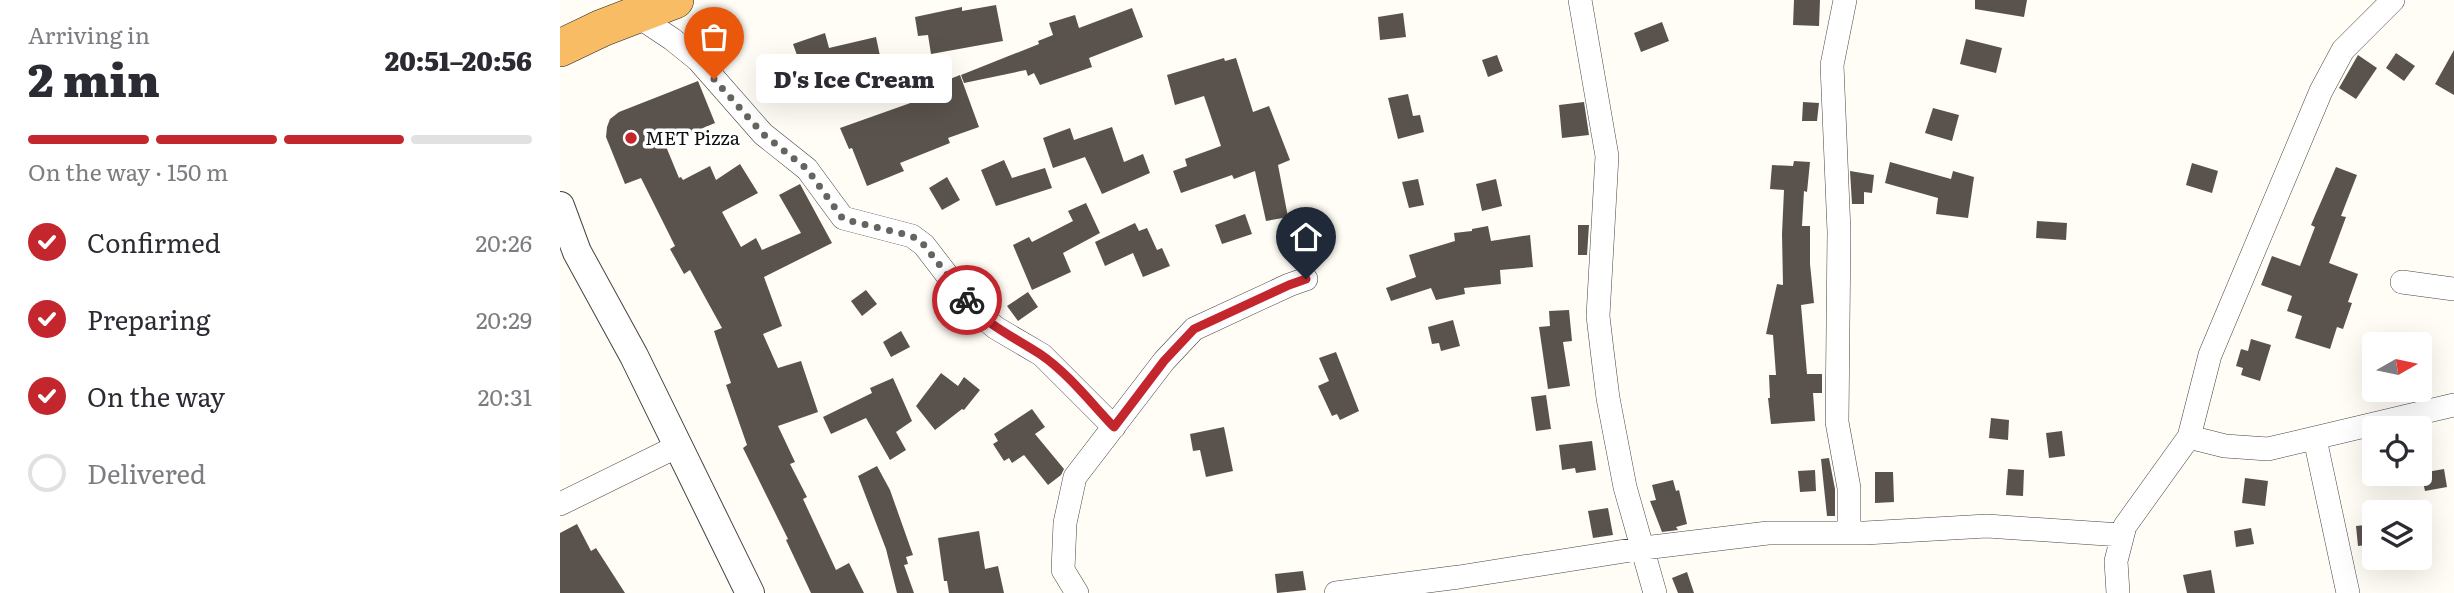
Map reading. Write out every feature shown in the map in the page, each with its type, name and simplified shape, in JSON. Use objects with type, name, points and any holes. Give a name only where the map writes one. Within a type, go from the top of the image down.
[{"type":"highway","points":[[560,48],[602,28],[675,0]]},
{"type":"street","points":[[1580,0],[1607,156],[1598,316],[1608,398],[1625,487],[1655,593]]},
{"type":"street","points":[[1845,0],[1832,65],[1839,232],[1837,422],[1849,488],[1849,532]]},
{"type":"street","points":[[2118,593],[2116,561],[2121,535],[2189,437],[2210,355],[2321,91],[2343,50],[2393,0]]},
{"type":"street","points":[[636,15],[698,60],[763,134],[807,169],[843,219],[912,236],[924,245],[974,310],[996,328],[1042,355],[1114,427]]},
{"type":"street","points":[[560,205],[577,252],[634,356],[750,593]]},
{"type":"street","points":[[560,230],[577,252]]},
{"type":"street","points":[[1077,593],[1063,570],[1065,523],[1075,477],[1164,361],[1194,329],[1306,279]]},
{"type":"street","points":[[2402,282],[2454,289]]},
{"type":"street","points":[[2189,437],[2246,449],[2268,449],[2454,405]]},
{"type":"street","points":[[2315,439],[2348,593]]},
{"type":"street","points":[[560,503],[678,446]]},
{"type":"street","points":[[1336,593],[1644,548],[1768,533],[1987,526],[2121,535]]},
{"type":"building","points":[[1794,0],[1820,0],[1819,26],[1793,25]]},
{"type":"building","points":[[1975,0],[2027,0],[2024,17],[1975,9]]},
{"type":"building","points":[[996,5],[1003,41],[931,54],[928,35],[918,36],[915,17],[962,7],[962,11]]},
{"type":"building","points":[[1132,8],[1143,37],[1089,58],[1092,67],[1040,85],[1034,73],[1028,76],[1026,70],[964,83],[961,75],[1039,44],[1038,41],[1053,35],[1049,23],[1075,15],[1079,28]]},
{"type":"building","points":[[1403,13],[1406,37],[1380,40],[1378,17]]},
{"type":"building","points":[[1662,22],[1669,41],[1641,52],[1634,33]]},
{"type":"building","points":[[825,33],[829,48],[876,37],[880,56],[835,66],[836,69],[797,82],[800,88],[782,97],[770,70],[798,58],[793,44]]},
{"type":"building","points":[[1966,39],[2002,48],[1996,73],[1960,64]]},
{"type":"building","points":[[2454,50],[2454,95],[2435,84]]},
{"type":"building","points":[[2396,53],[2415,66],[2404,81],[2386,68]]},
{"type":"building","points":[[1497,55],[1503,71],[1488,77],[1482,60]]},
{"type":"building","points":[[2358,55],[2377,68],[2356,99],[2339,88]]},
{"type":"building","points":[[1224,58],[1225,61],[1236,58],[1253,112],[1269,106],[1290,160],[1278,165],[1288,217],[1266,221],[1255,171],[1234,179],[1232,175],[1181,193],[1173,171],[1187,166],[1185,159],[1221,146],[1204,96],[1175,105],[1167,75]]},
{"type":"building","points":[[960,75],[979,127],[948,138],[950,143],[900,163],[904,171],[867,186],[852,148],[849,149],[840,128],[933,95],[930,87]]},
{"type":"building","points":[[698,81],[715,123],[665,144],[679,178],[683,180],[710,166],[716,180],[740,164],[758,193],[722,212],[741,247],[756,238],[762,250],[801,233],[779,195],[800,184],[832,243],[764,277],[782,326],[763,334],[778,368],[801,361],[818,412],[778,426],[795,462],[790,464],[807,497],[803,499],[836,570],[849,563],[864,593],[811,593],[786,540],[788,539],[743,448],[747,445],[726,385],[731,383],[714,331],[722,328],[690,270],[684,274],[670,249],[675,246],[641,178],[625,184],[606,137],[610,119],[619,112]]},
{"type":"building","points":[[1408,94],[1413,116],[1420,115],[1424,132],[1398,139],[1388,98]]},
{"type":"building","points":[[1584,102],[1589,135],[1562,138],[1559,105]]},
{"type":"building","points":[[1803,102],[1819,103],[1817,121],[1802,121]]},
{"type":"building","points":[[1933,108],[1959,115],[1952,141],[1925,133]]},
{"type":"building","points":[[1112,127],[1124,162],[1143,154],[1150,173],[1102,194],[1085,157],[1053,168],[1043,138],[1070,128],[1074,140]]},
{"type":"building","points":[[1004,160],[1012,178],[1045,168],[1052,188],[996,206],[981,170]]},
{"type":"building","points":[[1794,161],[1810,162],[1807,192],[1804,191],[1802,226],[1810,226],[1814,303],[1801,305],[1807,374],[1822,374],[1822,393],[1813,393],[1815,421],[1771,424],[1769,375],[1776,375],[1773,335],[1766,334],[1777,284],[1783,285],[1784,190],[1770,189],[1772,165],[1793,166]]},
{"type":"building","points":[[1890,162],[1951,179],[1953,171],[1974,177],[1968,218],[1936,214],[1938,198],[1885,183]]},
{"type":"building","points":[[2192,163],[2218,171],[2212,193],[2186,185]]},
{"type":"building","points":[[2336,167],[2357,175],[2341,216],[2346,217],[2329,263],[2358,274],[2348,302],[2352,303],[2343,329],[2337,327],[2330,349],[2295,338],[2302,316],[2287,311],[2292,296],[2261,285],[2272,256],[2300,266],[2315,227],[2311,225]]},
{"type":"building","points":[[1850,171],[1874,175],[1872,193],[1864,192],[1864,204],[1852,204]]},
{"type":"building","points":[[947,177],[960,200],[942,210],[929,188]]},
{"type":"building","points":[[1418,179],[1424,205],[1409,208],[1402,182]]},
{"type":"building","points":[[1496,179],[1502,206],[1482,211],[1476,184]]},
{"type":"building","points":[[1086,203],[1100,233],[1063,253],[1071,272],[1032,290],[1013,245],[1029,237],[1032,242],[1073,221],[1068,211]]},
{"type":"building","points":[[1245,214],[1252,234],[1222,244],[1215,225]]},
{"type":"building","points":[[2037,221],[2067,223],[2066,240],[2036,238]]},
{"type":"building","points":[[1135,223],[1139,231],[1147,228],[1157,250],[1162,248],[1170,266],[1143,277],[1133,253],[1105,266],[1095,242]]},
{"type":"building","points":[[1578,225],[1589,225],[1587,255],[1578,255]]},
{"type":"building","points":[[1488,226],[1491,241],[1530,235],[1533,267],[1500,270],[1501,284],[1464,288],[1465,294],[1436,300],[1431,288],[1391,301],[1386,288],[1416,277],[1409,255],[1455,241],[1454,233]]},
{"type":"building","points":[[866,290],[877,304],[862,316],[851,301]]},
{"type":"building","points":[[1028,292],[1038,307],[1018,321],[1007,306]]},
{"type":"building","points":[[1569,310],[1572,341],[1563,342],[1570,386],[1548,389],[1539,327],[1550,326],[1549,311]]},
{"type":"building","points":[[1453,320],[1460,346],[1441,351],[1439,343],[1432,344],[1428,327]]},
{"type":"building","points":[[901,331],[910,347],[891,357],[883,342]]},
{"type":"building","points":[[2251,339],[2271,345],[2260,381],[2241,375],[2243,368],[2236,366],[2241,349],[2248,351]]},
{"type":"building","points":[[1336,352],[1359,411],[1340,420],[1337,414],[1332,416],[1318,386],[1329,381],[1319,358]]},
{"type":"building","points":[[941,373],[958,386],[964,377],[980,390],[964,410],[935,430],[916,406]]},
{"type":"building","points":[[893,378],[912,421],[896,432],[906,450],[890,460],[866,418],[831,434],[823,417],[872,393],[870,388]]},
{"type":"building","points":[[1546,395],[1551,429],[1536,431],[1531,397]]},
{"type":"building","points":[[1032,409],[1045,427],[1035,434],[1064,469],[1061,475],[1048,485],[1024,455],[1012,463],[1009,458],[1004,461],[993,444],[998,441],[994,434]]},
{"type":"building","points":[[1991,418],[2009,420],[2008,440],[1989,438]]},
{"type":"building","points":[[1224,427],[1233,471],[1206,477],[1200,450],[1193,451],[1190,434]]},
{"type":"building","points":[[2062,431],[2065,456],[2049,458],[2046,433]]},
{"type":"building","points":[[1592,441],[1596,470],[1576,473],[1575,468],[1562,470],[1559,445]]},
{"type":"building","points":[[1829,458],[1835,489],[1835,516],[1827,516],[1821,459]]},
{"type":"building","points":[[877,466],[890,490],[913,555],[906,557],[908,564],[904,565],[914,593],[897,593],[886,549],[858,476]]},
{"type":"building","points":[[2008,469],[2024,470],[2023,496],[2006,495]]},
{"type":"building","points":[[2444,469],[2447,487],[2425,491],[2424,486],[2432,486],[2432,471]]},
{"type":"building","points":[[1815,470],[1816,491],[1800,492],[1798,471]]},
{"type":"building","points":[[1875,472],[1893,472],[1894,502],[1875,503]]},
{"type":"building","points":[[2245,478],[2268,481],[2265,506],[2242,503]]},
{"type":"building","points":[[1673,480],[1676,491],[1679,490],[1687,524],[1676,527],[1678,530],[1662,532],[1650,501],[1656,500],[1652,485]]},
{"type":"building","points":[[1608,508],[1613,535],[1593,538],[1588,511]]},
{"type":"building","points":[[577,524],[591,551],[596,548],[625,593],[560,593],[560,533]]},
{"type":"building","points":[[2362,525],[2362,546],[2358,546],[2356,526]]},
{"type":"building","points":[[2251,528],[2254,544],[2236,547],[2234,531]]},
{"type":"building","points":[[979,531],[985,569],[998,566],[1004,593],[949,593],[947,581],[944,581],[938,538]]},
{"type":"building","points":[[2211,570],[2215,593],[2187,593],[2183,575]]},
{"type":"building","points":[[1303,571],[1306,590],[1277,593],[1275,574]]},
{"type":"building","points":[[1687,572],[1694,593],[1678,593],[1672,578]]},
{"type":"way so far","points":[[714,79],[763,134],[807,169],[843,219],[912,236],[924,245],[967,300]]},
{"type":"place","name":"D's Ice Cream","points":[[714,79]]},
{"type":"place","name":"MET Pizza","points":[[631,138]]},
{"type":"route","points":[[967,300],[974,310],[996,328],[1042,355],[1114,427],[1164,361],[1194,329],[1306,279]]}]
